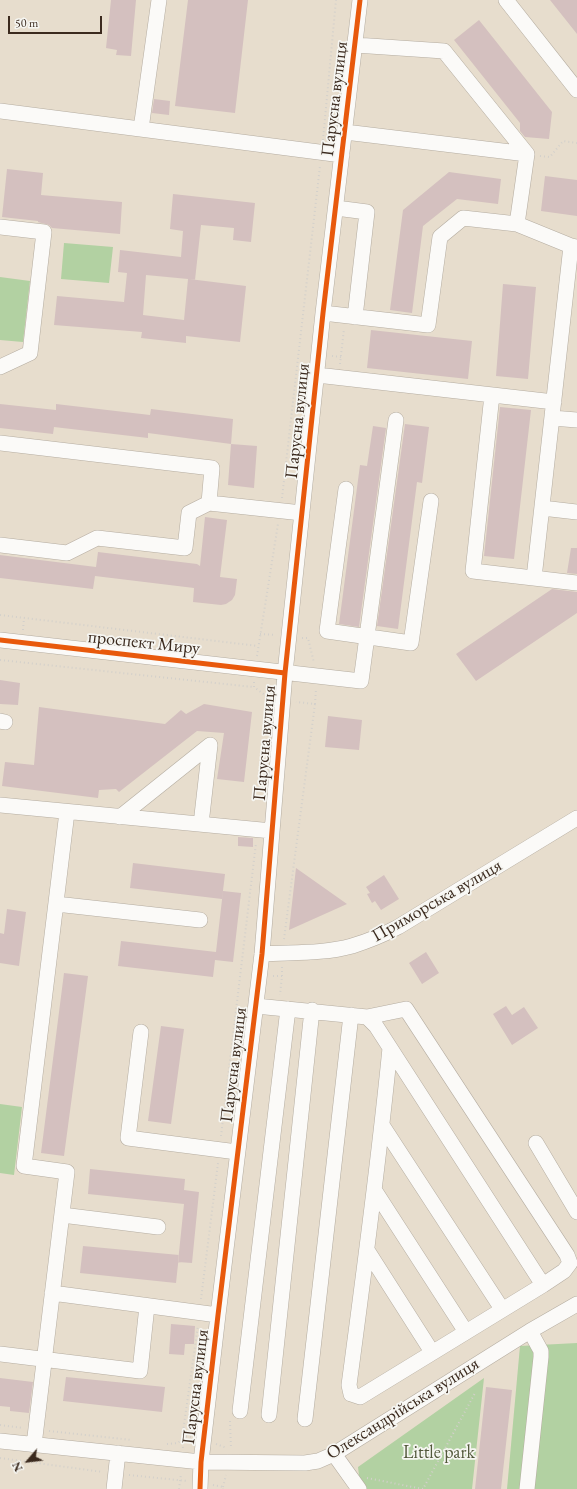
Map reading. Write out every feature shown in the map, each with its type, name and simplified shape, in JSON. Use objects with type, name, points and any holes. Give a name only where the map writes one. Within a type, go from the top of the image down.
[{"type":"street","points":[[141,129],[159,0]]},
{"type":"street","name":"Парусна вулиця","points":[[200,1489],[201,1462],[218,1315],[262,954],[265,831],[282,701],[316,375],[360,0]]},
{"type":"street","points":[[506,0],[577,90]]},
{"type":"street","points":[[355,45],[444,51],[527,154],[516,224]]},
{"type":"street","points":[[0,111],[342,155]]},
{"type":"street","points":[[345,132],[527,154]]},
{"type":"street","points":[[336,208],[367,212],[350,316]]},
{"type":"street","points":[[323,313],[428,325],[440,237],[463,218],[516,224],[574,246],[552,418],[534,578]]},
{"type":"street","points":[[0,227],[44,232],[30,353],[0,367]]},
{"type":"street","points":[[316,375],[554,402]]},
{"type":"street","points":[[492,395],[473,571],[577,583]]},
{"type":"street","points":[[552,418],[577,420]]},
{"type":"street","points":[[367,637],[396,420]]},
{"type":"street","points":[[0,443],[212,468],[209,503]]},
{"type":"street","points":[[346,489],[327,631],[367,637],[411,643],[431,501]]},
{"type":"street","points":[[0,545],[67,553],[97,538],[184,548],[189,513],[209,503],[302,513]]},
{"type":"street","points":[[542,508],[577,512]]},
{"type":"street","name":"проспект Миру","points":[[0,640],[361,681],[367,637]]},
{"type":"street","points":[[120,817],[210,745],[200,824]]},
{"type":"street","points":[[0,805],[265,831]]},
{"type":"street","points":[[34,1444],[67,1172],[24,1166],[67,812]]},
{"type":"street","name":"Приморська вулиця","points":[[262,954],[327,951],[351,946],[378,937],[398,927],[577,818]]},
{"type":"street","points":[[56,904],[200,920]]},
{"type":"street","points":[[256,1006],[312,1010],[367,1017],[406,1009],[568,1255],[570,1263],[564,1270],[543,1285],[360,1397],[351,1394],[349,1385],[368,1250],[390,1048]]},
{"type":"street","points":[[240,1411],[288,1009]]},
{"type":"street","points":[[269,1415],[312,1010]]},
{"type":"street","points":[[306,1419],[351,1015]]},
{"type":"street","points":[[367,1017],[376,1026],[543,1285]]},
{"type":"street","points":[[141,1032],[128,1138],[237,1152]]},
{"type":"street","points":[[382,1125],[502,1309]]},
{"type":"street","points":[[536,1143],[577,1212]]},
{"type":"street","points":[[374,1192],[466,1332]]},
{"type":"street","points":[[62,1215],[158,1227]]},
{"type":"street","points":[[368,1250],[432,1352]]},
{"type":"street","points":[[52,1294],[218,1315]]},
{"type":"street","name":"Олександрійська вулиця","points":[[0,1441],[201,1462],[305,1463],[318,1461],[334,1454],[530,1331],[577,1304]]},
{"type":"street","points":[[0,1354],[140,1371],[147,1306]]},
{"type":"street","points":[[527,1489],[541,1357],[541,1351],[530,1331]]},
{"type":"street","points":[[114,1489],[118,1453]]},
{"type":"street","points":[[334,1454],[359,1489]]},
{"type":"path","points":[[254,687],[258,646],[280,511],[322,152],[336,0]]},
{"type":"path","points":[[527,154],[550,157],[563,141],[577,143]]},
{"type":"path","points":[[338,378],[350,316]]},
{"type":"path","points":[[0,615],[258,646]]},
{"type":"path","points":[[0,660],[254,687],[270,699],[314,704],[282,953],[282,976]]},
{"type":"path","points":[[160,1443],[178,1443],[182,1439],[200,1312],[219,1149],[265,831]]},
{"type":"path","points":[[348,1474],[423,1489],[475,1393]]},
{"type":"path","points":[[0,1425],[137,1440]]},
{"type":"path","points":[[0,1458],[180,1480]]},
{"type":"green space","points":[[64,243],[113,247],[109,283],[61,279]]},
{"type":"green space","points":[[0,277],[30,281],[23,342],[0,340]]},
{"type":"green space","points":[[0,1104],[22,1107],[14,1175],[0,1173]]},
{"type":"green space","points":[[577,1343],[577,1489],[507,1489],[520,1346]]},
{"type":"green space","name":"Little park","points":[[484,1378],[472,1489],[364,1489],[360,1484],[358,1467]]},
{"type":"building","points":[[111,0],[136,0],[131,56],[116,55],[117,50],[106,48]]},
{"type":"building","points":[[188,0],[248,0],[235,113],[175,106]]},
{"type":"building","points":[[550,0],[577,0],[577,34]]},
{"type":"building","points":[[479,20],[552,112],[549,139],[525,137],[520,131],[520,123],[454,40]]},
{"type":"building","points":[[154,99],[170,101],[169,115],[152,113]]},
{"type":"building","points":[[7,169],[43,173],[41,195],[122,202],[120,234],[52,228],[49,225],[38,221],[2,217]]},
{"type":"building","points":[[449,172],[501,179],[498,204],[457,199],[423,226],[412,313],[390,310],[403,210]]},
{"type":"building","points":[[545,176],[577,180],[577,216],[541,211]]},
{"type":"building","points":[[173,194],[255,203],[251,242],[233,240],[234,228],[201,225],[195,280],[246,286],[240,342],[186,336],[186,343],[141,338],[142,332],[54,325],[57,296],[124,302],[127,273],[118,272],[120,250],[181,257],[183,231],[170,229]],"holes":[[[146,275],[188,279],[184,320],[143,315]]]},
{"type":"building","points":[[503,284],[536,287],[528,379],[496,376]]},
{"type":"building","points":[[371,330],[472,341],[468,379],[367,368]]},
{"type":"building","points":[[0,404],[56,410],[56,404],[150,415],[151,409],[233,419],[231,444],[148,433],[148,438],[54,427],[53,434],[0,428]]},
{"type":"building","points":[[500,407],[531,410],[514,559],[484,556]]},
{"type":"building","points":[[405,424],[429,427],[422,483],[417,482],[398,629],[377,626]]},
{"type":"building","points":[[373,426],[386,428],[359,627],[339,624],[360,465],[367,466]]},
{"type":"building","points":[[231,444],[257,446],[254,488],[228,485]]},
{"type":"building","points":[[205,517],[227,520],[220,577],[237,579],[235,595],[232,600],[226,604],[221,605],[193,602],[194,588],[95,576],[93,589],[0,578],[0,555],[96,567],[98,552],[197,564],[200,566]]},
{"type":"building","points":[[571,548],[577,548],[577,574],[567,573]]},
{"type":"building","points":[[552,589],[577,592],[577,613],[476,681],[456,654]]},
{"type":"building","points":[[0,680],[20,683],[18,705],[0,704]]},
{"type":"building","points":[[204,704],[252,712],[244,782],[217,779],[224,733],[197,731],[119,792],[116,789],[99,790],[98,798],[2,786],[5,762],[34,765],[39,707],[165,724],[181,710],[186,714]]},
{"type":"building","points":[[328,716],[362,720],[359,750],[325,747]]},
{"type":"building","points":[[238,837],[253,838],[253,847],[238,846]]},
{"type":"building","points":[[133,863],[225,874],[222,899],[130,888]]},
{"type":"building","points":[[296,868],[347,904],[289,930]]},
{"type":"building","points":[[384,875],[399,899],[381,910],[375,901],[372,903],[367,894],[370,893],[366,887]]},
{"type":"building","points":[[223,891],[241,893],[233,962],[215,960],[213,977],[118,966],[121,941],[216,952]]},
{"type":"building","points":[[7,909],[26,912],[19,966],[0,963],[0,933],[4,934]]},
{"type":"building","points":[[426,952],[439,973],[422,984],[409,963]]},
{"type":"building","points":[[64,973],[88,976],[64,1156],[41,1153]]},
{"type":"building","points":[[506,1006],[512,1015],[524,1007],[538,1028],[512,1045],[493,1014]]},
{"type":"building","points":[[161,1026],[184,1029],[171,1124],[148,1121]]},
{"type":"building","points":[[90,1169],[185,1179],[184,1190],[199,1192],[192,1263],[178,1262],[184,1204],[88,1194]]},
{"type":"building","points":[[83,1246],[179,1255],[176,1283],[80,1273]]},
{"type":"building","points":[[171,1324],[195,1326],[194,1344],[185,1344],[184,1355],[169,1354]]},
{"type":"building","points":[[66,1377],[165,1387],[162,1412],[63,1401]]},
{"type":"building","points":[[0,1378],[33,1382],[29,1413],[10,1411],[10,1407],[0,1406]]},
{"type":"building","points":[[486,1387],[512,1390],[501,1489],[475,1489]]},
{"type":"cycle path","points":[[200,1489],[201,1462],[218,1315],[262,954],[285,673],[323,313],[360,0]]},
{"type":"cycle path","points":[[0,640],[285,673]]}]
